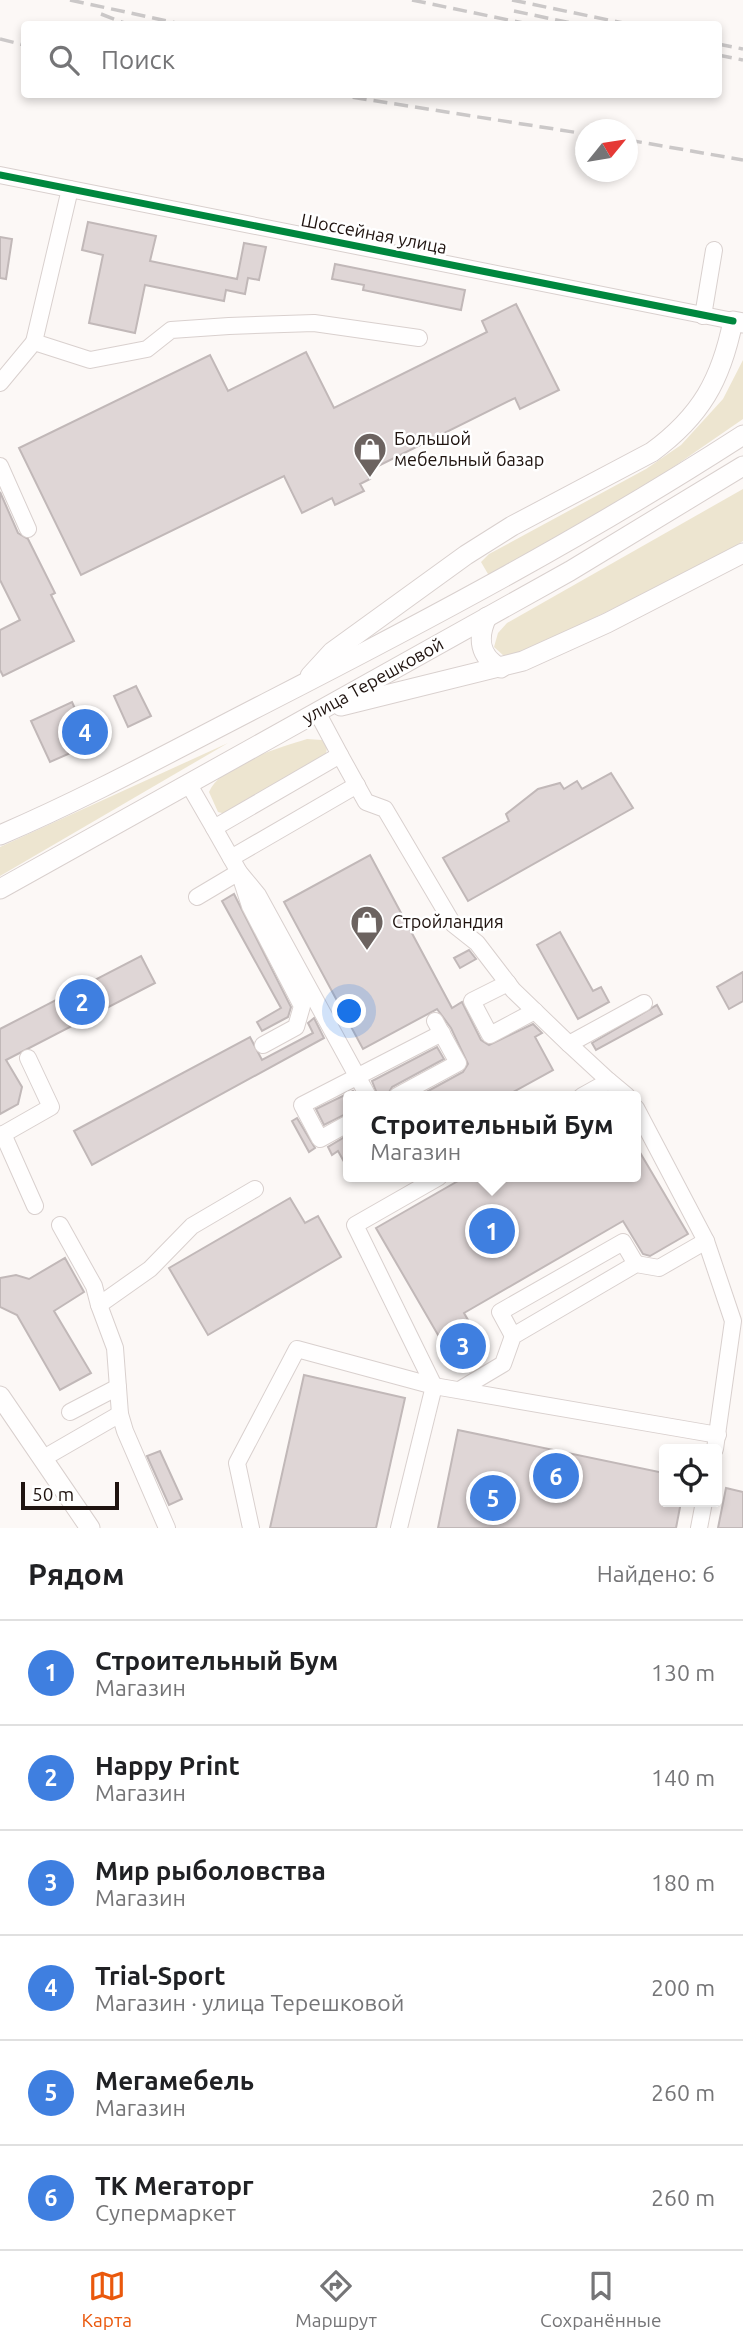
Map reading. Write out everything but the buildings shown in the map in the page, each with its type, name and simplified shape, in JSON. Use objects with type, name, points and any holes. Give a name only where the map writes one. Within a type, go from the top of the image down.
[{"type":"main road","points":[[301,685],[332,652],[467,555],[512,526],[653,452],[673,437],[689,423],[708,395],[726,358],[738,322]]},
{"type":"main road","name":"улица Терешковой","points":[[0,835],[262,705],[478,590],[628,505],[743,435]]},
{"type":"main road","name":"улица Терешковой","points":[[0,889],[630,537],[743,466]]},
{"type":"main road","points":[[317,712],[501,668],[544,653],[743,553]]},
{"type":"main road","points":[[467,555],[461,567],[461,575],[465,582],[478,590]]},
{"type":"main road","points":[[488,617],[481,630],[482,650],[492,664],[501,668]]},
{"type":"main road","points":[[262,705],[278,734]]},
{"type":"main road","points":[[0,1396],[90,1528]]},
{"type":"street","name":"Шоссейная улица","points":[[0,174],[738,322]]},
{"type":"street","points":[[0,383],[34,342],[70,189]]},
{"type":"street","points":[[703,316],[714,250]]},
{"type":"street","points":[[34,342],[90,360],[147,349],[171,330],[229,326],[314,323],[419,338]]},
{"type":"street","points":[[0,466],[28,529]]},
{"type":"street","points":[[317,712],[366,802],[385,809],[453,924],[477,943],[508,983],[535,1011],[620,1091]]},
{"type":"street","points":[[214,828],[340,755]]},
{"type":"street","points":[[188,783],[235,865],[258,895],[366,1091]]},
{"type":"street","points":[[197,897],[235,865],[357,785]]},
{"type":"street","points":[[235,865],[250,906],[302,1006],[296,1027],[263,1045]]},
{"type":"street","points":[[508,983],[472,1002],[490,1035],[535,1011]]},
{"type":"street","points":[[569,1044],[645,1003]]},
{"type":"street","points":[[343,1126],[320,1139],[302,1105],[358,1076],[438,1027],[458,1063],[406,1091]]},
{"type":"street","points":[[28,1058],[51,1107],[2,1135],[35,1206]]},
{"type":"street","points":[[592,1091],[609,1082]]},
{"type":"street","points":[[251,1528],[237,1463],[297,1349],[434,1386],[461,1389],[717,1442],[733,1321],[706,1241],[641,1119]]},
{"type":"street","points":[[400,1528],[434,1386],[355,1224],[430,1182]]},
{"type":"street","points":[[99,1305],[150,1269],[192,1226],[255,1189]]},
{"type":"street","points":[[60,1225],[94,1286],[115,1348],[120,1414],[167,1528]]},
{"type":"street","points":[[461,1389],[503,1364],[513,1336],[636,1264],[659,1268],[706,1241]]},
{"type":"street","points":[[513,1336],[500,1312],[623,1242],[636,1264]]},
{"type":"street","points":[[70,1412],[118,1387]]},
{"type":"street","points":[[42,1459],[120,1414]]},
{"type":"street","points":[[699,1528],[704,1507]]},
{"type":"shaded area","points":[[743,360],[743,419],[643,488],[496,573],[488,574],[481,562],[489,554],[646,469],[681,445],[723,399]]},
{"type":"shaded area","points":[[743,489],[743,541],[719,557],[520,654],[504,656],[494,647],[498,633],[507,623]]},
{"type":"shaded area","points":[[307,739],[322,740],[327,747],[326,755],[226,814],[218,812],[209,792],[225,773],[252,758]]},
{"type":"shaded area","points":[[228,743],[0,876],[0,847]]},
{"type":"railway","points":[[70,0],[167,21]]},
{"type":"railway","points":[[412,0],[514,21]]},
{"type":"railway","points":[[512,0],[614,21]]},
{"type":"railway","points":[[514,11],[562,21]]},
{"type":"railway","points":[[101,14],[119,21]]},
{"type":"railway","points":[[0,39],[21,44]]},
{"type":"railway","points":[[722,45],[743,49]]},
{"type":"railway","points":[[722,56],[743,60]]},
{"type":"railway","points":[[357,98],[575,132]]},
{"type":"railway","points":[[638,142],[743,160]]},
{"type":"cycle path","points":[[0,175],[733,321]]},
{"type":"place","name":"Большой мебельный базар","points":[[370,479]]},
{"type":"place","name":"Trial-Sport","points":[[85,732]]},
{"type":"place","name":"Стройландия","points":[[367,952]]},
{"type":"place","name":"Happy Print","points":[[82,1002]]},
{"type":"place","name":"Строительный Бум","points":[[492,1231]]},
{"type":"place","name":"Мир рыболовства","points":[[463,1346]]},
{"type":"place","name":"ТК Мегаторг","points":[[556,1476]]},
{"type":"place","name":"Мегамебель","points":[[493,1498]]}]
